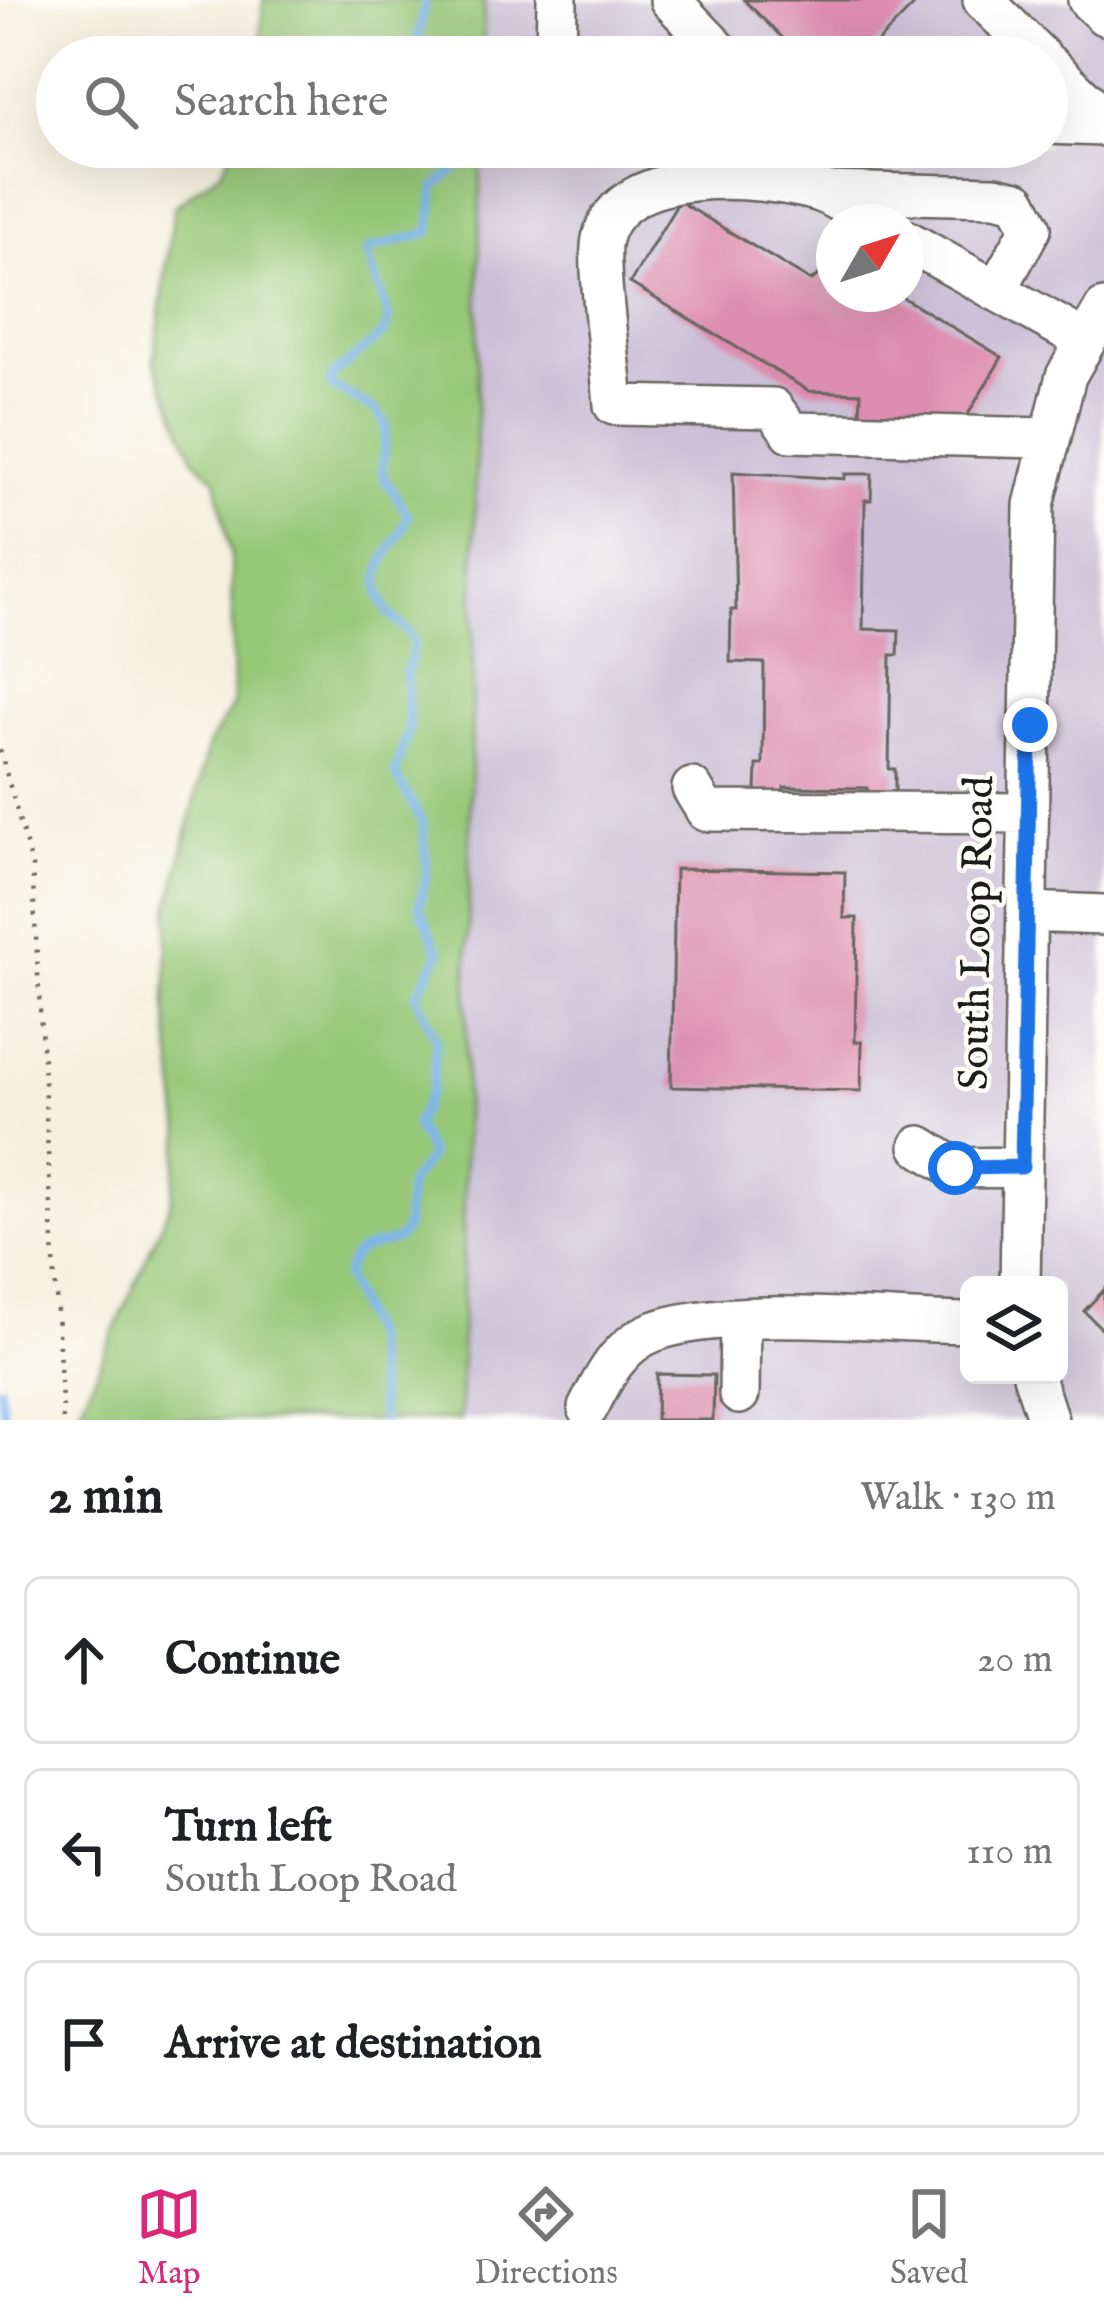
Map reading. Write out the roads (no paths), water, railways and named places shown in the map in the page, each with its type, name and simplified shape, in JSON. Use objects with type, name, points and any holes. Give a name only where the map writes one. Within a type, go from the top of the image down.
[{"type":"street","points":[[556,0],[556,36]]},
{"type":"street","points":[[670,0],[705,36]]},
{"type":"street","points":[[982,0],[1019,36]]},
{"type":"street","points":[[1088,0],[1104,15]]},
{"type":"street","points":[[1068,85],[1104,122]]},
{"type":"street","points":[[1068,123],[1104,122]]},
{"type":"street","points":[[996,290],[1031,228],[1017,201],[995,196],[820,192],[723,176],[646,190],[617,215],[602,238],[614,405],[773,408],[790,432],[1046,438]]},
{"type":"street","points":[[820,192],[842,204]]},
{"type":"street","points":[[924,250],[996,290],[1095,325]]},
{"type":"street","name":"South Loop Road","points":[[1020,1276],[1034,505],[1046,438],[1066,376],[1095,325]]},
{"type":"street","points":[[692,788],[706,811],[1028,813]]},
{"type":"street","points":[[1027,912],[1104,915]]},
{"type":"street","points":[[920,1146],[955,1168],[1022,1167]]},
{"type":"street","points":[[588,1408],[606,1372],[650,1332],[705,1319],[960,1323]]},
{"type":"street","points":[[739,1394],[740,1319]]},
{"type":"street","points":[[1036,1384],[1048,1420]]},
{"type":"waterway","points":[[419,36],[425,0]]},
{"type":"waterway","points":[[382,1420],[371,1338],[345,1277],[358,1253],[397,1240],[405,1230],[408,1185],[430,1155],[415,1125],[432,1088],[436,1039],[416,995],[440,953],[419,906],[427,873],[423,824],[395,773],[409,728],[406,673],[414,643],[387,611],[379,592],[381,568],[408,515],[382,474],[386,425],[377,411],[331,386],[331,377],[385,332],[388,316],[366,250],[430,232],[435,187],[456,168]]},
{"type":"waterway","points":[[0,1387],[5,1420]]}]
